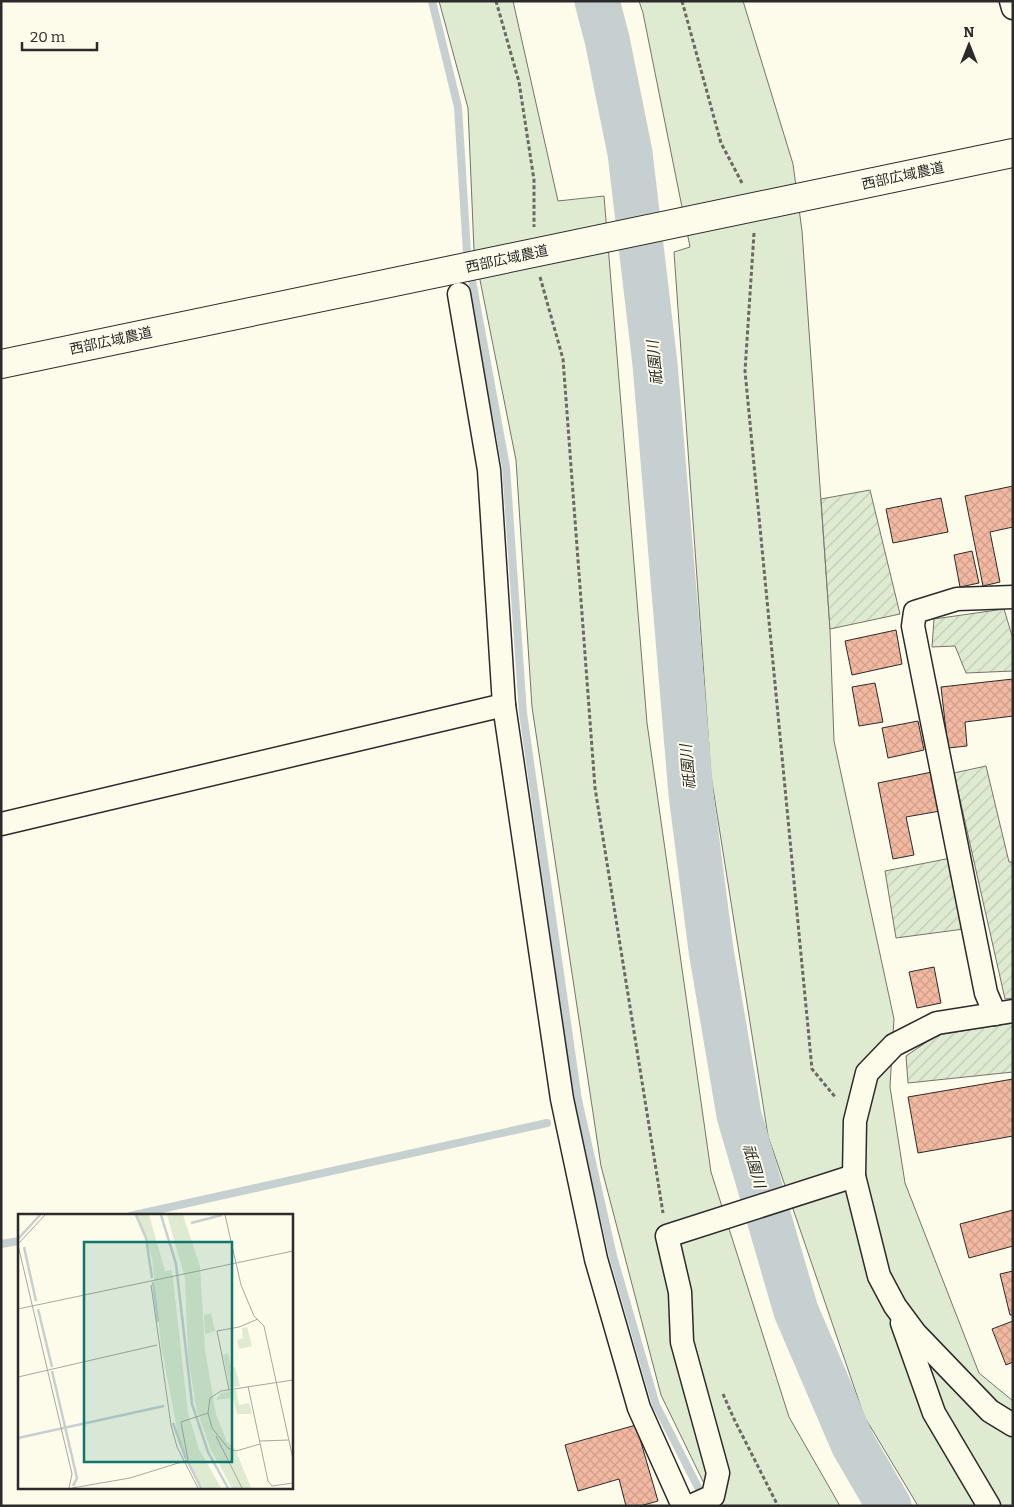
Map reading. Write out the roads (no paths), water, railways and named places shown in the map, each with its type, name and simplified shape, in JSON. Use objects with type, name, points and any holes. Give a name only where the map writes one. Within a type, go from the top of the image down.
[{"type":"street","points":[[1011,1],[1013,8]]},
{"type":"street","name":"西部広域農道","points":[[1,364],[1013,153]]},
{"type":"street","points":[[459,294],[489,470],[504,705],[562,1099],[596,1259],[638,1408],[683,1506]]},
{"type":"street","points":[[989,1506],[934,1413],[895,1306],[879,1276],[854,1176],[855,1121],[867,1074],[894,1045],[937,1023],[1004,1012],[984,983],[913,626],[915,612],[957,599],[1013,596]]},
{"type":"street","points":[[1,824],[504,705]]},
{"type":"street","points":[[691,1506],[713,1496],[718,1473],[682,1342],[680,1292],[667,1236],[854,1176]]},
{"type":"street","points":[[895,1306],[915,1333],[990,1412],[1013,1424]]},
{"type":"waterway","points":[[432,1],[458,107],[467,253],[506,467],[523,713],[578,1100],[613,1256],[656,1405],[704,1499]]},
{"type":"waterway","name":"祇園川","points":[[597,1],[607,39],[630,153],[655,364],[691,794],[711,950],[739,1115],[796,1311],[853,1444],[889,1506]]},
{"type":"waterway","points":[[139,1214],[547,1123]]},
{"type":"waterway","points":[[1,1244],[18,1241]]}]
